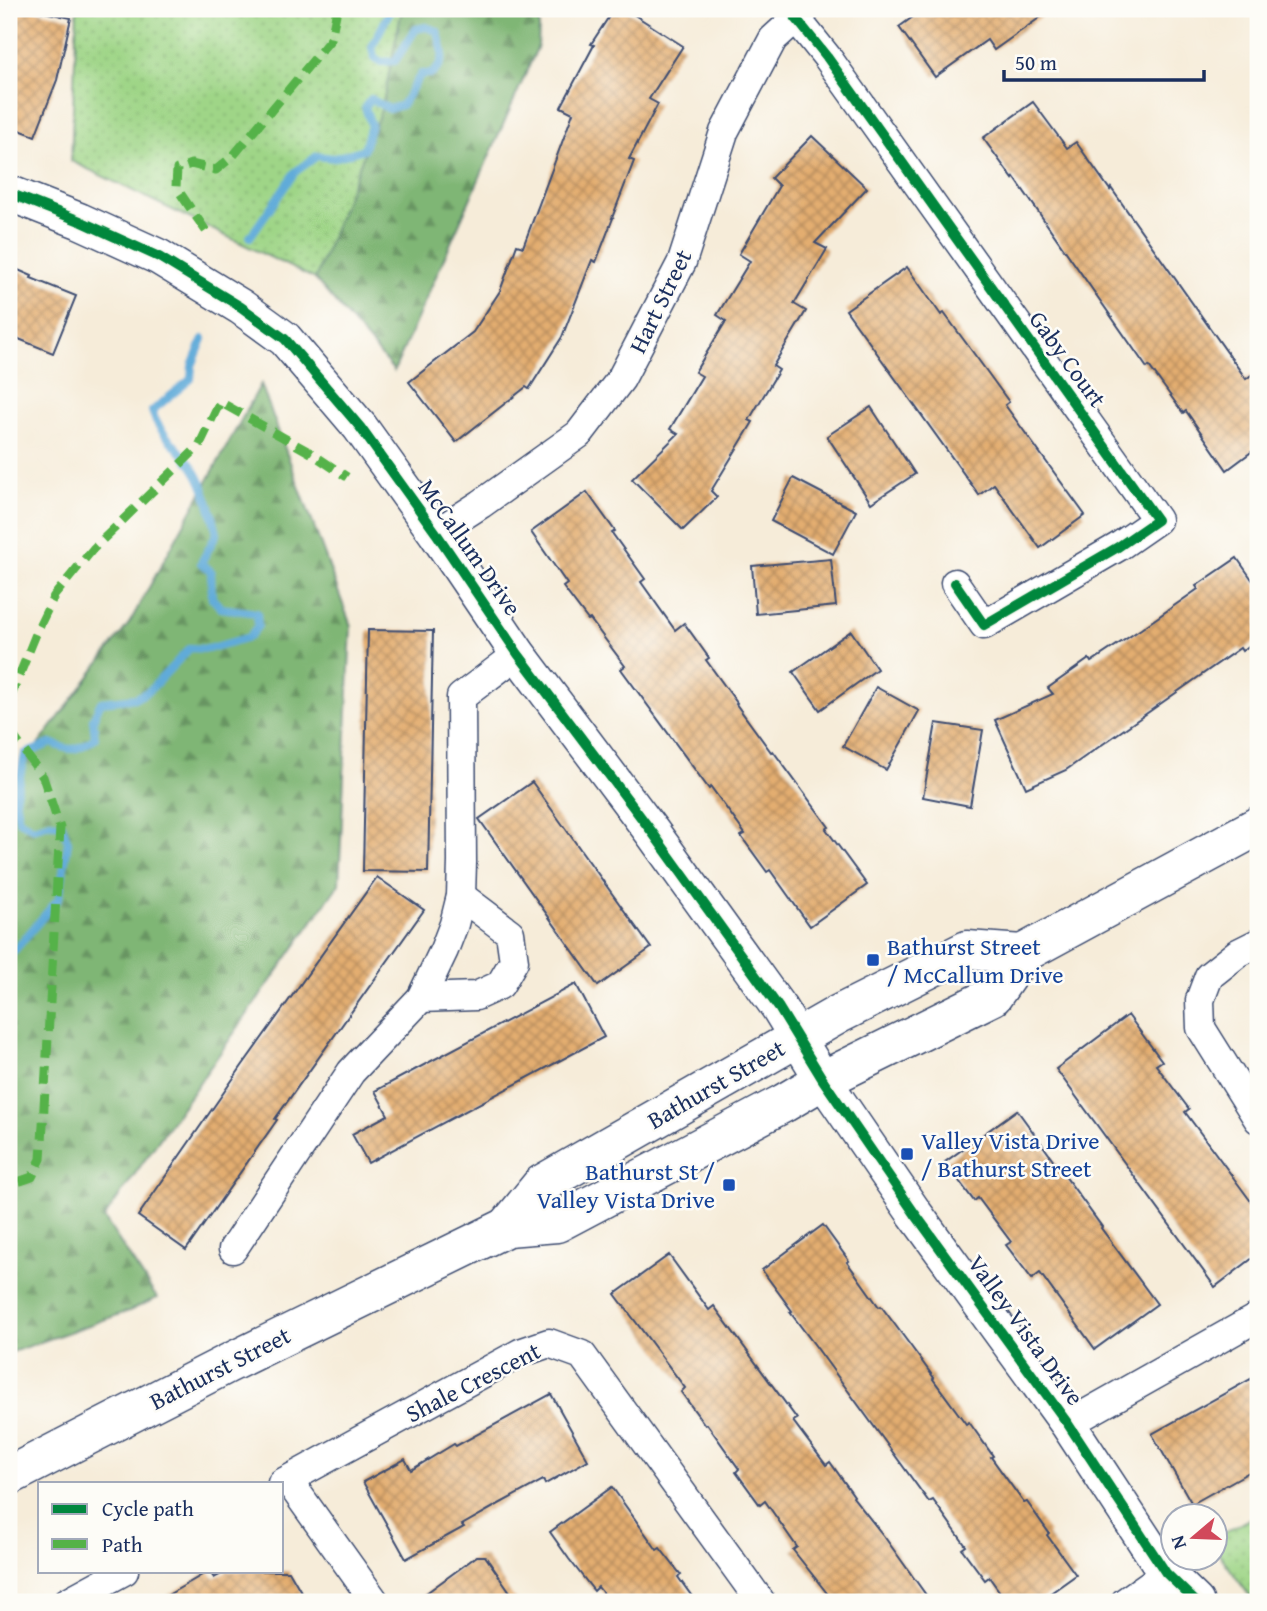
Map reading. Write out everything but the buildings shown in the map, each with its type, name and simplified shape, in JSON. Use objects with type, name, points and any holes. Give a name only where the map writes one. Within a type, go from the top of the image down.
[{"type":"main road","name":"Bathurst Street","points":[[9,1476],[227,1364],[507,1227],[557,1223],[823,1080],[993,996],[1022,954],[1258,826]]},
{"type":"main road","name":"Bathurst Street","points":[[507,1227],[542,1184],[839,1014],[967,950],[1022,954]]},
{"type":"street","name":"Hart Street","points":[[436,533],[579,434],[621,379],[682,262],[724,132],[773,39],[801,13]]},
{"type":"street","name":"Gaby Court","points":[[801,13],[835,68],[1157,520],[1118,547],[984,625],[955,583]]},
{"type":"street","name":"McCallum Drive","points":[[9,192],[159,257],[241,307],[285,339],[360,427],[518,654],[652,832],[779,1008],[823,1080]]},
{"type":"street","points":[[233,1249],[351,1072],[421,998],[444,950],[461,896],[461,697],[518,654]]},
{"type":"street","points":[[421,998],[476,996],[500,985],[514,961],[510,933],[461,896]]},
{"type":"street","points":[[1258,943],[1238,953],[1209,976],[1200,1000],[1201,1028],[1258,1119]]},
{"type":"street","name":"Valley Vista Drive","points":[[823,1080],[915,1214],[1068,1424],[1166,1573],[1196,1602]]},
{"type":"street","points":[[1068,1424],[1258,1317]]},
{"type":"street","name":"Shale Crescent","points":[[285,1482],[520,1353],[550,1343],[582,1355],[761,1602]]},
{"type":"street","points":[[285,1482],[375,1602]]},
{"type":"street","points":[[66,1602],[122,1572]]},
{"type":"street","points":[[1125,1602],[1166,1573]]},
{"type":"green space","points":[[77,9],[402,9],[382,107],[315,279],[71,161]]},
{"type":"green space","points":[[402,9],[540,9],[538,46],[394,371],[315,279],[382,107]]},
{"type":"green space","points":[[261,384],[351,626],[339,884],[104,1218],[157,1298],[129,1311],[9,1353],[9,784],[130,622]]},
{"type":"green space","points":[[1258,1514],[1258,1602],[1254,1602],[1228,1566],[1228,1531]]},
{"type":"waterway","points":[[250,237],[295,172],[317,156],[334,158],[364,149],[371,125],[365,107],[371,99],[389,109],[402,105],[421,74],[432,74],[437,69],[442,59],[442,49],[437,31],[426,27],[416,29],[395,61],[381,62],[374,57],[372,47],[391,9]]},
{"type":"waterway","points":[[9,957],[59,898],[68,842],[62,825],[50,823],[33,828],[19,820],[15,799],[25,754],[52,743],[70,749],[84,745],[95,738],[93,719],[101,702],[136,698],[149,691],[190,648],[208,649],[249,637],[258,626],[257,613],[221,608],[212,598],[211,571],[201,563],[217,533],[208,500],[194,469],[165,435],[152,411],[191,379],[192,366],[203,339]]},
{"type":"marked path","points":[[206,231],[176,187],[177,169],[191,164],[216,170],[233,156],[331,39],[337,9]]},
{"type":"marked path","points":[[9,701],[54,596],[93,549],[199,446],[220,402],[311,453],[347,477]]},
{"type":"marked path","points":[[9,730],[43,777],[60,828],[41,1159],[32,1177],[9,1185]]},
{"type":"cycle path","points":[[795,17],[827,57],[1157,520],[1118,547],[984,625],[955,583]]},
{"type":"cycle path","points":[[9,193],[80,221],[159,257],[241,307],[285,339],[360,427],[518,654],[652,832],[779,1008],[823,1080],[915,1214],[1068,1424],[1166,1573],[1196,1602]]},
{"type":"place","name":"Bathurst Street / McCallum Drive","points":[[873,960]]},
{"type":"place","name":"Valley Vista Drive / Bathurst Street","points":[[907,1154]]},
{"type":"place","name":"Bathurst St / Valley Vista Drive","points":[[729,1185]]}]
